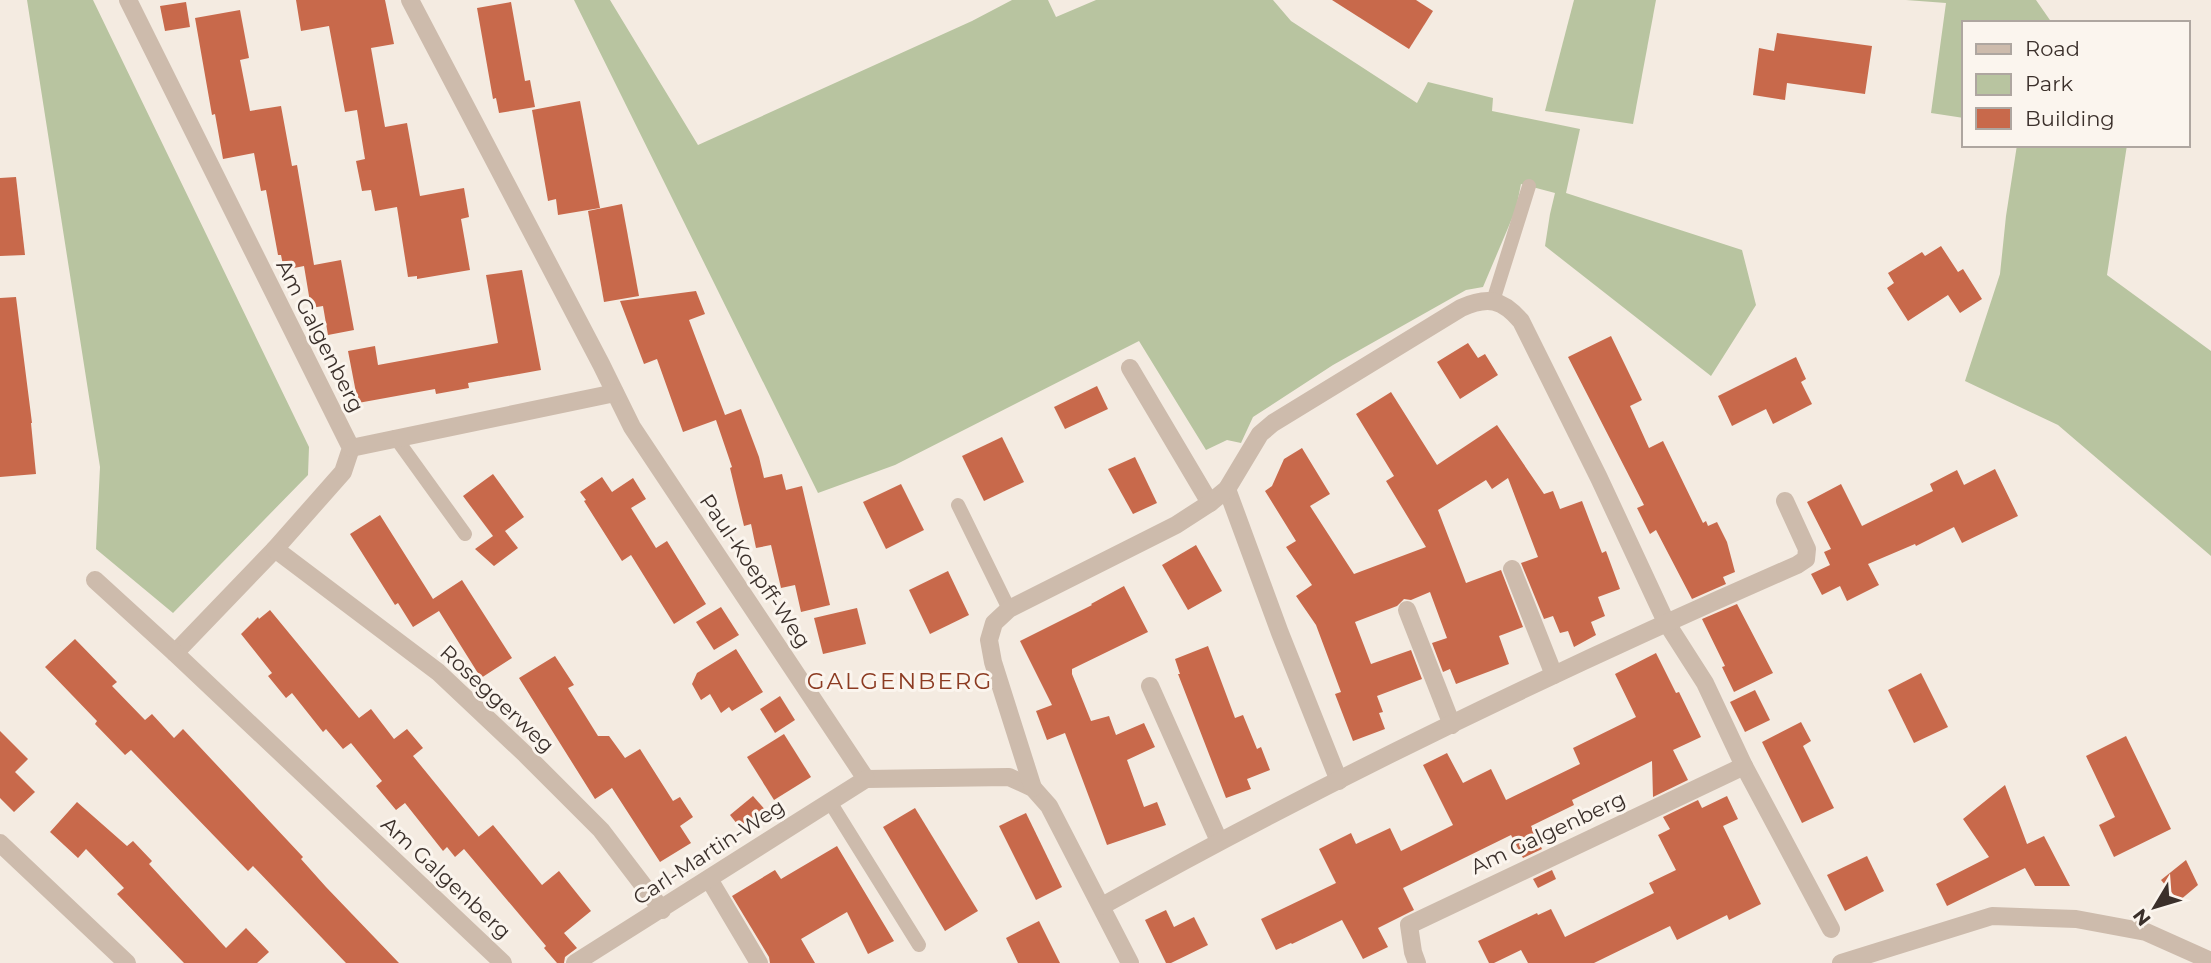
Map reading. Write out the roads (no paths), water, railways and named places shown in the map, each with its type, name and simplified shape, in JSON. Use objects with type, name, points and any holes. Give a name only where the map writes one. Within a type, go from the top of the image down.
[{"type":"street","name":"Am Galgenberg","points":[[128,0],[351,448]]},
{"type":"street","name":"Paul-Koepff-Weg","points":[[410,0],[639,440],[866,779]]},
{"type":"street","points":[[1033,788],[993,662],[989,640],[994,623],[1009,609],[1176,525],[1210,503],[1227,489],[1260,434],[1273,423],[1461,308],[1476,301],[1493,301],[1509,308],[1521,321],[1599,478],[1666,622],[1704,683],[1744,766],[1831,929]]},
{"type":"street","points":[[1130,368],[1210,503]]},
{"type":"street","points":[[175,653],[275,549],[343,472],[351,448],[615,393]]},
{"type":"street","points":[[1227,489],[1339,781]]},
{"type":"street","points":[[1102,906],[1219,841],[1452,725],[1666,622],[1797,565],[1806,559],[1807,549],[1785,501]]},
{"type":"street","name":"Roseggerweg","points":[[275,549],[438,672],[601,830],[662,910]]},
{"type":"street","points":[[1512,569],[1555,675]]},
{"type":"street","name":"Am Galgenberg","points":[[95,580],[503,963]]},
{"type":"street","points":[[1407,610],[1452,725]]},
{"type":"street","points":[[1150,686],[1219,841]]},
{"type":"street","name":"Am Galgenberg","points":[[1417,963],[1409,925],[1744,766]]},
{"type":"street","points":[[866,779],[1009,777],[1033,788],[1049,806],[1130,963]]},
{"type":"street","name":"Carl-Martin-Weg","points":[[575,963],[866,779]]},
{"type":"street","points":[[0,843],[127,963]]},
{"type":"street","points":[[709,879],[759,963]]},
{"type":"street","points":[[1842,963],[1992,916],[2076,919],[2147,932],[2211,961]]},
{"type":"lane","points":[[1493,301],[1529,186]]},
{"type":"lane","points":[[395,438],[465,534]]},
{"type":"lane","points":[[958,505],[1009,609]]},
{"type":"lane","points":[[830,802],[919,945]]},
{"type":"district","name":"GALGENBERG","points":[[900,681]]}]
